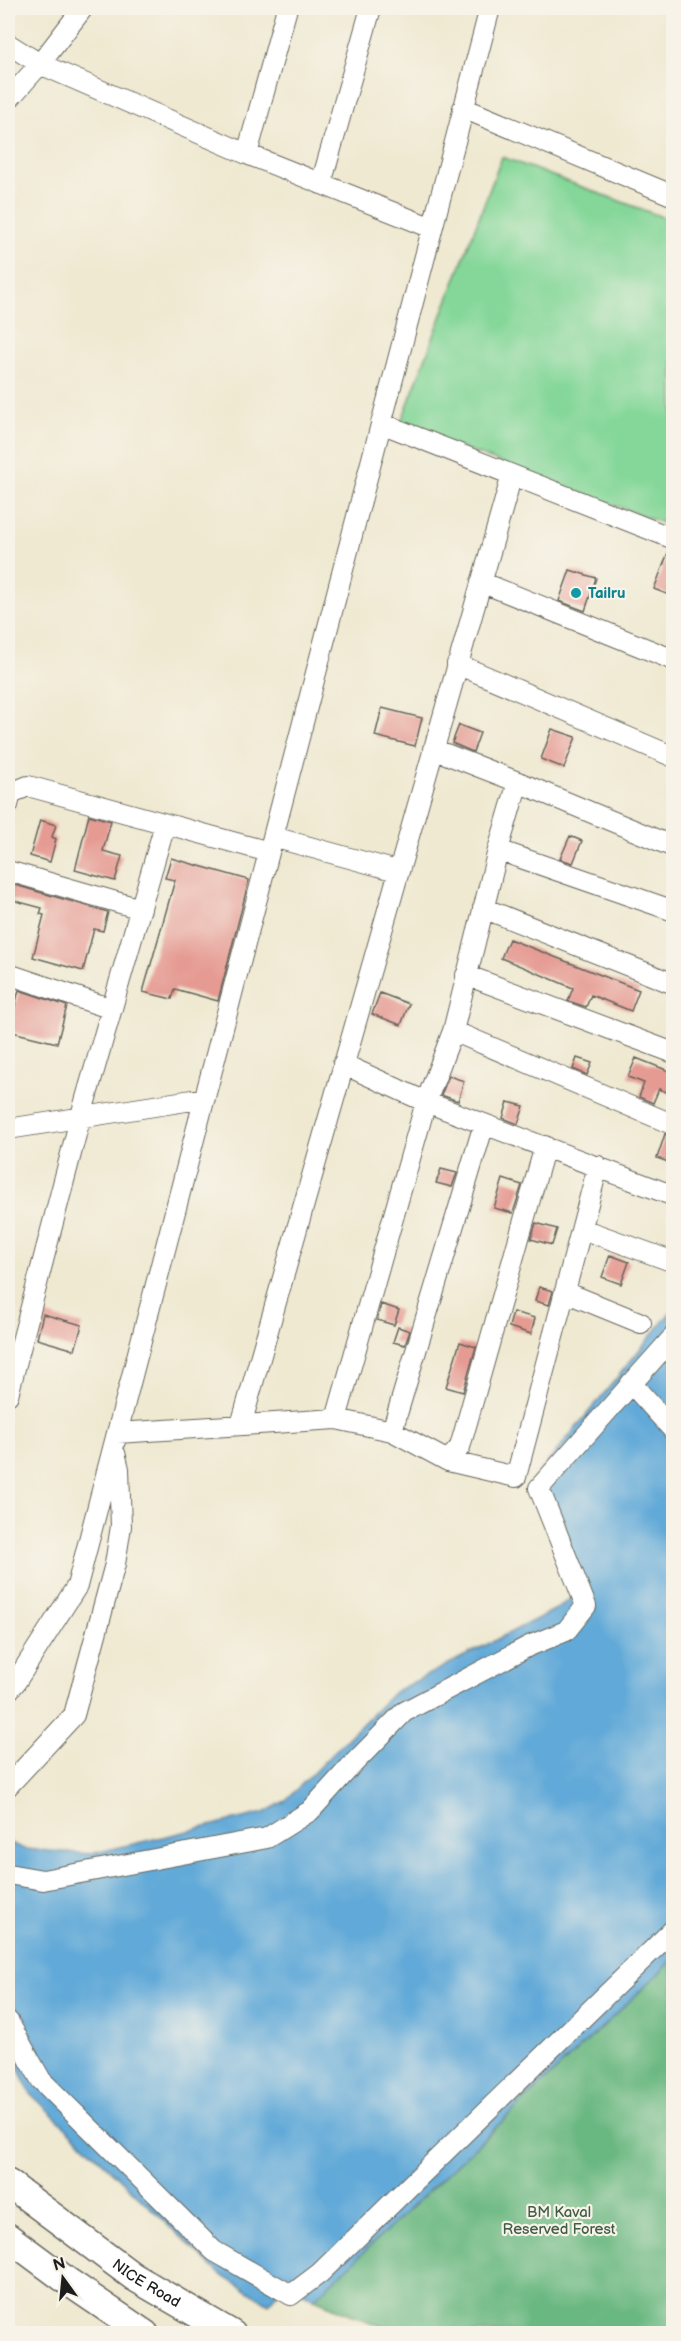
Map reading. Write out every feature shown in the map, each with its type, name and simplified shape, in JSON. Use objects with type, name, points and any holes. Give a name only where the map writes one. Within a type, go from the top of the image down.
[{"type":"highway","name":"NICE Road","points":[[8,2183],[134,2277],[232,2334]]},
{"type":"highway","points":[[8,2237],[145,2334]]},
{"type":"street","points":[[8,100],[40,64],[83,8]]},
{"type":"street","points":[[247,154],[287,8]]},
{"type":"street","points":[[321,184],[371,8]]},
{"type":"street","points":[[8,1691],[77,1586],[490,8]]},
{"type":"street","points":[[8,44],[40,64],[247,154],[432,228]]},
{"type":"street","points":[[463,108],[674,196]]},
{"type":"street","points":[[381,423],[674,539]]},
{"type":"street","points":[[241,1425],[397,871],[512,475]]},
{"type":"street","points":[[481,582],[674,660]]},
{"type":"street","points":[[457,664],[674,757]]},
{"type":"street","points":[[433,749],[674,847]]},
{"type":"street","points":[[336,1419],[426,1102],[453,1031],[498,850],[518,782]]},
{"type":"street","points":[[8,805],[11,793],[28,786],[165,824],[397,871]]},
{"type":"street","points":[[8,1395],[80,1119],[165,824]]},
{"type":"street","points":[[498,850],[674,911]]},
{"type":"street","points":[[8,871],[141,909]]},
{"type":"street","points":[[483,908],[674,984]]},
{"type":"street","points":[[8,974],[112,1009]]},
{"type":"street","points":[[466,975],[674,1053]]},
{"type":"street","points":[[453,1031],[674,1125]]},
{"type":"street","points":[[343,1064],[426,1102],[674,1196]]},
{"type":"street","points":[[8,1129],[205,1098]]},
{"type":"street","points":[[392,1431],[484,1124]]},
{"type":"street","points":[[448,1461],[460,1447],[545,1146]]},
{"type":"street","points":[[115,1439],[241,1425],[336,1419],[392,1431],[448,1461],[516,1477],[598,1166]]},
{"type":"street","points":[[582,1229],[674,1262]]},
{"type":"street","points":[[565,1292],[641,1323]]},
{"type":"street","points":[[8,1874],[43,1880],[267,1838],[310,1811],[404,1712],[529,1646],[566,1631],[586,1606],[539,1488],[674,1336]]},
{"type":"street","points":[[631,1383],[674,1431]]},
{"type":"street","points":[[8,1786],[74,1715],[122,1526],[115,1439]]},
{"type":"street","points":[[8,2021],[41,2080],[214,2251],[291,2295],[320,2272],[674,1929]]},
{"type":"green space","points":[[502,157],[673,221],[673,527],[400,425]]},
{"type":"green space","name":"BM Kaval Reserved Forest","points":[[673,1960],[673,2333],[397,2333],[314,2299]]},
{"type":"water","points":[[673,1309],[673,1960],[314,2299],[285,2281],[269,2304],[220,2274],[31,2094],[8,2048],[8,1842],[24,1849],[91,1854],[264,1813],[285,1801],[394,1692],[556,1609],[579,1592],[529,1485]]},
{"type":"building","points":[[669,550],[674,551],[674,597],[654,589]]},
{"type":"building","name":"Tailru","points":[[570,570],[596,578],[585,611],[559,601]]},
{"type":"building","points":[[382,708],[422,718],[415,746],[375,736]]},
{"type":"building","points":[[459,725],[480,733],[473,752],[452,743]]},
{"type":"building","points":[[552,729],[576,737],[564,768],[541,759]]},
{"type":"building","points":[[89,815],[111,821],[103,851],[122,856],[115,881],[75,870]]},
{"type":"building","points":[[40,820],[56,825],[52,837],[56,839],[50,862],[30,856]]},
{"type":"building","points":[[570,836],[582,841],[573,863],[560,859]]},
{"type":"building","points":[[171,858],[249,880],[218,1001],[175,989],[172,999],[143,992],[175,880],[165,878]]},
{"type":"building","points":[[8,883],[108,912],[103,931],[94,929],[83,971],[33,957],[44,915],[40,914],[42,908],[8,899]]},
{"type":"building","points":[[509,939],[639,990],[631,1011],[591,995],[586,1007],[568,1001],[573,988],[501,958]]},
{"type":"building","points":[[19,990],[67,1006],[57,1043],[8,1031]]},
{"type":"building","points":[[380,993],[409,1004],[401,1025],[372,1014]]},
{"type":"building","points":[[577,1058],[592,1063],[587,1075],[573,1069]]},
{"type":"building","points":[[636,1058],[674,1073],[674,1095],[659,1089],[653,1103],[639,1097],[644,1083],[628,1077]]},
{"type":"building","points":[[449,1076],[464,1081],[458,1101],[441,1095]]},
{"type":"building","points":[[508,1102],[524,1106],[518,1124],[503,1118]]},
{"type":"building","points":[[665,1134],[674,1137],[674,1164],[657,1158]]},
{"type":"building","points":[[441,1169],[457,1173],[452,1187],[436,1183]]},
{"type":"building","points":[[503,1179],[522,1185],[513,1213],[494,1208]]},
{"type":"building","points":[[536,1223],[557,1229],[552,1245],[531,1239]]},
{"type":"building","points":[[610,1255],[629,1262],[621,1284],[602,1277]]},
{"type":"building","points":[[539,1287],[553,1291],[549,1305],[535,1301]]},
{"type":"building","points":[[381,1304],[399,1310],[394,1325],[377,1320]]},
{"type":"building","points":[[513,1312],[535,1318],[531,1334],[509,1327]]},
{"type":"building","points":[[43,1314],[82,1325],[75,1350],[37,1339]]},
{"type":"building","points":[[398,1327],[410,1331],[405,1345],[393,1342]]},
{"type":"building","points":[[460,1342],[476,1347],[463,1392],[446,1387]]},
{"type":"place","name":"Tailru","points":[[576,593]]}]
